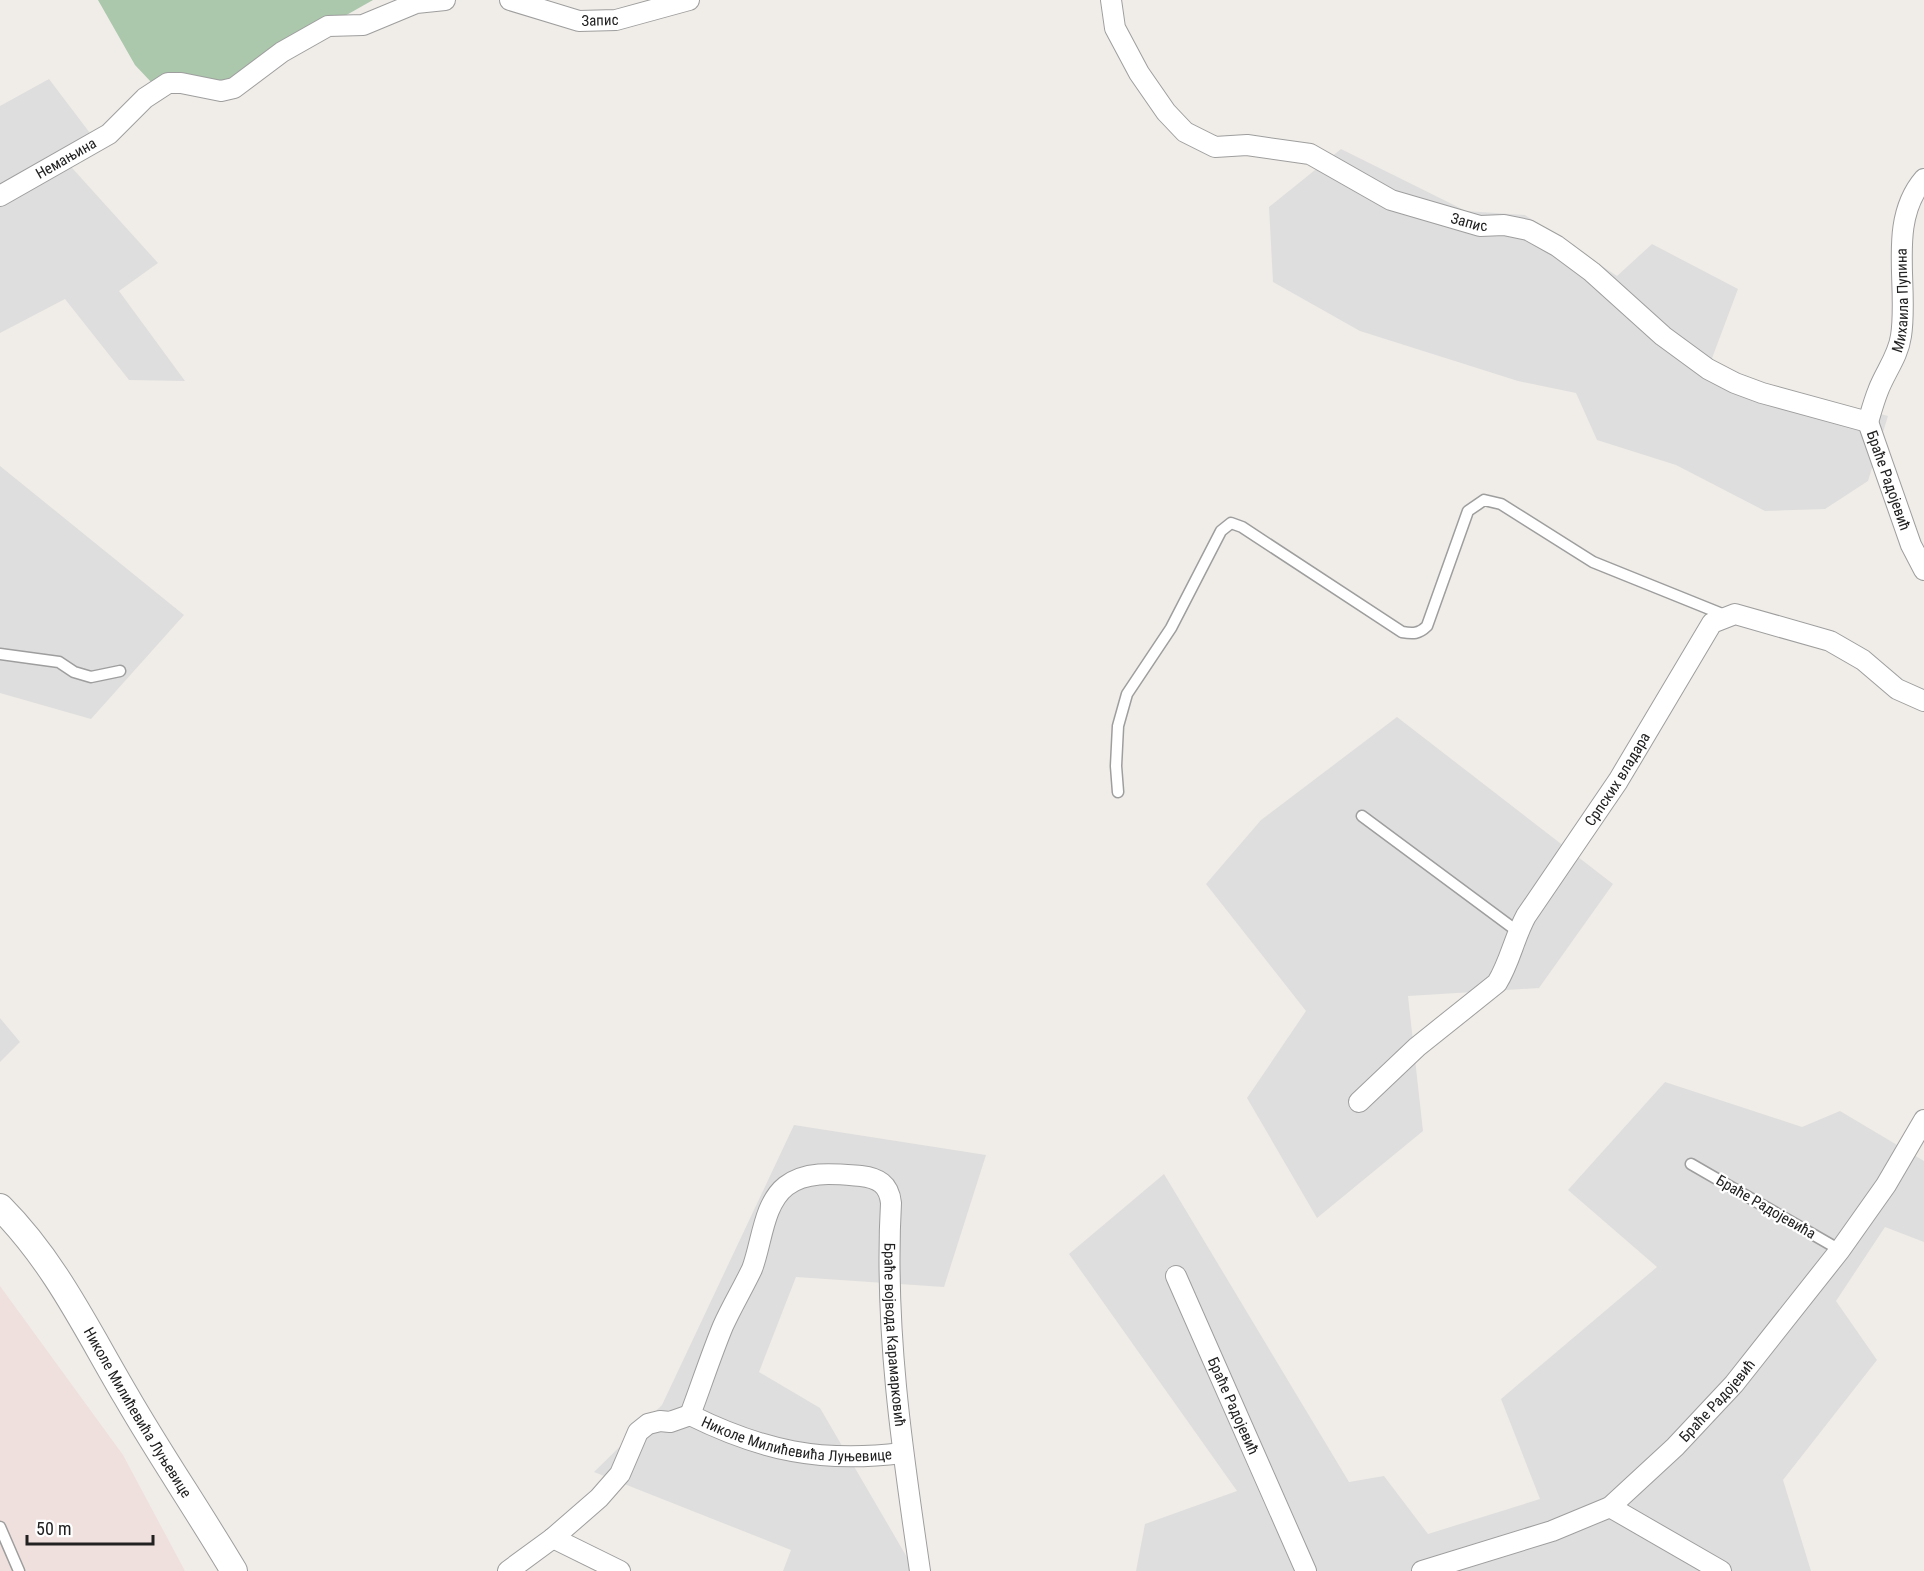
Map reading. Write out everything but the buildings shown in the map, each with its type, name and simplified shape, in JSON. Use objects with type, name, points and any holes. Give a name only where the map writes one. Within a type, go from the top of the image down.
[{"type":"street","name":"Немањина","points":[[0,196],[27,179],[83,151],[109,134],[129,113],[168,83],[181,83],[221,91],[234,88],[282,52],[328,26],[363,25],[416,3],[445,0]]},
{"type":"street","name":"Запис","points":[[510,0],[579,21],[616,20],[689,0]]},
{"type":"street","name":"Запис","points":[[1111,0],[1115,28],[1139,73],[1166,112],[1185,132],[1215,147],[1247,145],[1310,154],[1391,200],[1480,226],[1504,225],[1528,230],[1557,246],[1592,272],[1663,336],[1708,369],[1762,393],[1868,422]]},
{"type":"street","name":"Михаила Пупина","points":[[1868,422],[1878,390],[1895,357],[1901,336],[1903,236],[1908,205],[1924,179]]},
{"type":"street","name":"Браће Радојевић","points":[[1868,422],[1911,545],[1924,570]]},
{"type":"street","points":[[1727,616],[1735,614],[1751,617],[1830,641],[1863,660],[1897,689],[1924,701]]},
{"type":"street","name":"Српских владара","points":[[1359,1102],[1417,1047],[1497,983],[1505,970],[1517,931],[1618,781],[1694,649],[1712,623],[1727,616]]},
{"type":"street","name":"Браће Радојевић","points":[[1422,1571],[1552,1531],[1610,1507],[1675,1447],[1734,1384],[1840,1250],[1886,1185],[1924,1120]]},
{"type":"street","name":"Браће војвода Карамарковић","points":[[690,1415],[724,1324],[753,1265],[770,1207],[784,1187],[801,1176],[832,1174],[871,1178],[885,1184],[890,1192],[890,1314],[902,1453],[920,1571]]},
{"type":"street","name":"Николе Милићевића Луњевице","points":[[0,1207],[46,1261],[79,1312],[170,1471],[234,1571]]},
{"type":"street","name":"Браће Радојевић","points":[[1176,1276],[1306,1571]]},
{"type":"street","name":"Николе Милићевића Луњевице","points":[[508,1571],[553,1539],[576,1515],[599,1498],[620,1474],[638,1432],[648,1424],[660,1421],[670,1422],[690,1415],[732,1436],[817,1457],[866,1457],[902,1453]]},
{"type":"street","points":[[1610,1507],[1721,1571]]},
{"type":"street","points":[[553,1539],[620,1571]]},
{"type":"lane","points":[[1118,792],[1116,766],[1118,726],[1127,694],[1171,628],[1221,531],[1231,523],[1242,527],[1402,632],[1414,634],[1427,626],[1468,511],[1484,500],[1501,504],[1593,562],[1727,616]]},
{"type":"lane","points":[[0,654],[58,662],[74,672],[91,677],[120,672]]},
{"type":"lane","points":[[1362,816],[1517,931]]},
{"type":"lane","name":"Браће Радојевића","points":[[1692,1164],[1840,1250]]},
{"type":"lane","points":[[0,1527],[19,1571]]},
{"type":"shaded area","points":[[49,79],[96,141],[64,159],[158,263],[119,291],[185,381],[129,380],[65,299],[0,333],[0,106]]},
{"type":"shaded area","points":[[1341,149],[1466,211],[1525,215],[1617,276],[1652,244],[1738,289],[1708,369],[1888,416],[1868,481],[1825,509],[1765,511],[1676,465],[1597,440],[1576,393],[1518,381],[1360,331],[1273,282],[1269,207]]},
{"type":"shaded area","points":[[0,466],[184,615],[91,719],[0,693]]},
{"type":"shaded area","points":[[1397,717],[1613,884],[1539,988],[1408,996],[1423,1131],[1317,1218],[1247,1098],[1306,1011],[1206,884],[1261,820]]},
{"type":"shaded area","points":[[0,1018],[20,1042],[0,1062]]},
{"type":"shaded area","points":[[1665,1082],[1802,1127],[1840,1111],[1924,1161],[1924,1242],[1885,1227],[1836,1301],[1877,1360],[1783,1480],[1811,1571],[1136,1571],[1145,1524],[1237,1491],[1069,1254],[1164,1174],[1349,1482],[1384,1476],[1428,1534],[1540,1499],[1501,1399],[1657,1267],[1568,1190]]},
{"type":"shaded area","points":[[794,1125],[986,1155],[944,1287],[796,1277],[759,1372],[820,1408],[915,1571],[783,1571],[791,1550],[594,1472],[662,1405]]},
{"type":"shaded area","points":[[0,1286],[123,1455],[185,1571],[0,1571]]},
{"type":"green space","points":[[98,0],[373,0],[228,82],[152,83],[135,65]]}]
